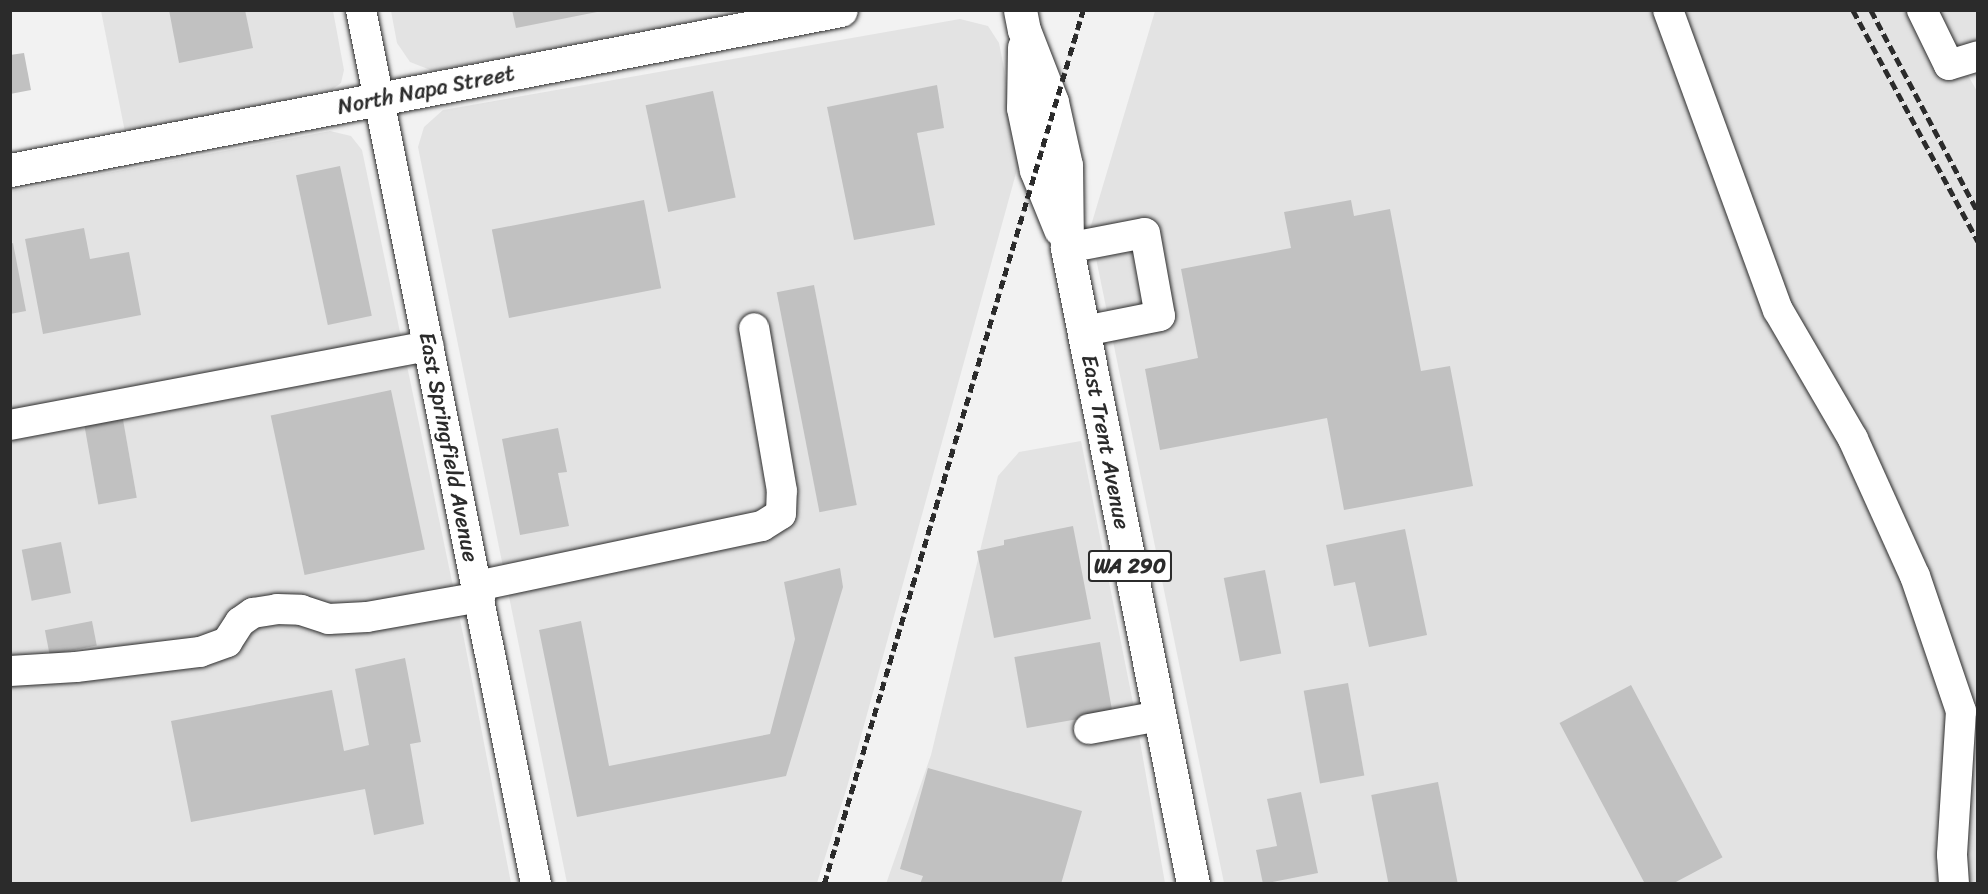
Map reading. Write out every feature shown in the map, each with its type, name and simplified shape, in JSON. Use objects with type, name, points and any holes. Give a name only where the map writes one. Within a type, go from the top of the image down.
[{"type":"main road","name":"North Napa Street","points":[[10,170],[841,10]]},
{"type":"main road","name":"East Trent Avenue","points":[[1022,20],[1052,102],[1066,165],[1067,248],[1193,884]]},
{"type":"street","name":"East Springfield Avenue","points":[[361,10],[536,884]]},
{"type":"street","points":[[1668,10],[1778,310],[1853,439],[1911,565],[1961,711],[1952,855],[1954,884]]},
{"type":"street","points":[[1922,10],[1949,64],[1977,56]]},
{"type":"street","points":[[1067,248],[1145,233],[1160,316],[1084,331]]},
{"type":"street","points":[[10,671],[76,668],[200,652],[227,642],[240,622],[253,613],[277,609],[301,610],[329,619],[367,617],[762,526],[781,514],[782,491],[754,328]]},
{"type":"street","points":[[10,425],[429,346]]},
{"type":"street","points":[[1089,729],[1160,716]]},
{"type":"shaded area","points":[[101,11],[333,11],[344,70],[341,83],[330,91],[125,132]]},
{"type":"shaded area","points":[[391,11],[747,11],[433,71],[410,62],[397,43]]},
{"type":"shaded area","points":[[1155,11],[1977,11],[1977,65],[1965,70],[1978,93],[1977,883],[1224,883],[1090,229]]},
{"type":"shaded area","points":[[960,19],[988,26],[999,43],[1021,155],[847,787],[817,883],[567,883],[418,147],[424,127],[443,110]]},
{"type":"shaded area","points":[[330,131],[351,136],[362,150],[464,639],[511,883],[11,883],[11,191]]},
{"type":"shaded area","points":[[1081,441],[1135,713],[1165,883],[886,884],[931,755],[998,476],[1019,452]]},
{"type":"building","points":[[169,10],[245,10],[253,48],[179,63]]},
{"type":"building","points":[[512,10],[597,10],[597,12],[516,28]]},
{"type":"building","points":[[24,53],[31,90],[10,94],[10,55]]},
{"type":"building","points":[[937,85],[944,128],[917,133],[935,225],[854,240],[827,107]]},
{"type":"building","points":[[713,91],[736,198],[668,212],[646,105]]},
{"type":"building","points":[[340,166],[372,316],[328,325],[296,175]]},
{"type":"building","points":[[644,200],[661,288],[509,318],[492,230]]},
{"type":"building","points":[[1351,200],[1354,216],[1390,209],[1421,371],[1450,366],[1473,486],[1344,510],[1327,418],[1160,450],[1145,369],[1198,358],[1181,269],[1291,248],[1284,212]]},
{"type":"building","points":[[84,228],[90,259],[129,252],[141,315],[43,334],[25,239]]},
{"type":"building","points":[[13,243],[26,311],[10,314],[10,244]]},
{"type":"building","points":[[814,285],[857,505],[819,512],[777,292]]},
{"type":"building","points":[[391,390],[425,549],[305,575],[271,416]]},
{"type":"building","points":[[122,414],[137,498],[98,504],[84,421]]},
{"type":"building","points":[[558,428],[567,472],[558,473],[569,526],[520,535],[502,439]]},
{"type":"building","points":[[1073,526],[1091,619],[994,638],[977,551],[1004,545],[1004,540]]},
{"type":"building","points":[[1405,529],[1427,635],[1369,647],[1355,582],[1334,586],[1326,545]]},
{"type":"building","points":[[61,542],[71,593],[32,601],[22,550]]},
{"type":"building","points":[[840,568],[843,587],[786,776],[577,817],[539,630],[581,621],[609,766],[770,734],[795,639],[784,582]]},
{"type":"building","points":[[1265,570],[1281,653],[1240,661],[1224,578]]},
{"type":"building","points":[[92,621],[97,646],[50,655],[45,630]]},
{"type":"building","points":[[1100,642],[1113,713],[1027,728],[1014,657]]},
{"type":"building","points":[[405,658],[421,742],[410,744],[424,824],[374,835],[365,789],[191,822],[171,721],[332,690],[344,751],[369,745],[355,669]]},
{"type":"building","points":[[1348,683],[1364,776],[1320,783],[1304,691]]},
{"type":"building","points":[[1631,685],[1723,857],[1672,884],[1645,884],[1559,723]]},
{"type":"building","points":[[928,768],[1082,811],[1061,884],[920,884],[923,876],[900,869]]},
{"type":"building","points":[[1438,782],[1458,884],[1389,884],[1371,795]]},
{"type":"building","points":[[1301,792],[1318,873],[1263,884],[1256,850],[1277,846],[1267,799]]},
{"type":"railway","points":[[824,884],[1083,10]]},
{"type":"railway","points":[[1853,10],[1978,241]]},
{"type":"railway","points":[[1871,10],[1978,212]]}]
